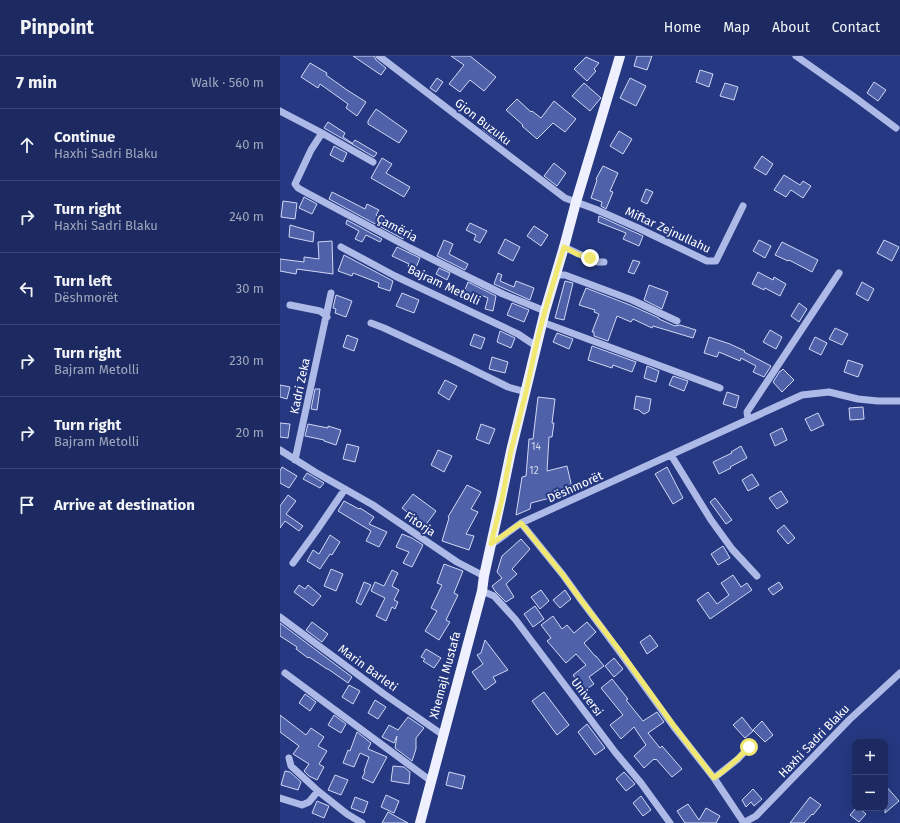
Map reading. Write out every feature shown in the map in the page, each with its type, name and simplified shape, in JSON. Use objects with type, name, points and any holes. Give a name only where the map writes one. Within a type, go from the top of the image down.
[{"type":"main road","points":[[484,576],[502,499],[511,451],[542,322],[620,56]]},
{"type":"main road","name":"Xhemajl Mustafa","points":[[420,823],[482,590],[484,576]]},
{"type":"street","name":"Gjon Buzuku","points":[[379,56],[566,198],[576,202]]},
{"type":"street","points":[[796,56],[896,128]]},
{"type":"street","points":[[280,111],[322,132],[373,162]]},
{"type":"street","name":"Çamëria","points":[[322,132],[311,150],[295,184],[298,188],[432,259],[503,294],[545,311]]},
{"type":"street","name":"Miftar Zejnullahu","points":[[576,202],[638,228],[706,261],[716,261],[744,206]]},
{"type":"street","name":"Bajram Metolli","points":[[341,247],[394,276],[518,334],[536,346]]},
{"type":"street","points":[[564,247],[594,261],[604,262]]},
{"type":"street","points":[[748,419],[747,412],[839,274]]},
{"type":"street","points":[[555,275],[565,275],[632,300],[677,321]]},
{"type":"street","name":"Kadri Zeka","points":[[295,460],[331,293]]},
{"type":"street","points":[[290,305],[323,312],[327,317]]},
{"type":"street","points":[[542,322],[720,388]]},
{"type":"street","points":[[371,323],[508,387],[526,392]]},
{"type":"street","name":"Dëshmorët","points":[[491,544],[521,523],[581,497],[748,419],[802,396],[829,392],[858,399],[900,401]]},
{"type":"street","name":"Fitorja","points":[[280,450],[373,506],[457,562],[484,576]]},
{"type":"street","points":[[671,455],[711,520],[732,549],[757,576]]},
{"type":"street","points":[[293,563],[318,530],[345,489]]},
{"type":"street","name":"Haxhi Sadri Blaku","points":[[521,523],[563,575],[620,651],[674,726],[714,778],[744,823],[756,816],[849,720],[900,673]]},
{"type":"street","name":"Universi","points":[[482,590],[494,596],[515,620],[615,752],[641,783],[670,823]]},
{"type":"street","name":"Marin Barleti","points":[[280,618],[443,735]]},
{"type":"street","points":[[285,673],[431,780]]},
{"type":"street","points":[[714,778],[733,763],[749,747]]},
{"type":"street","points":[[289,758],[291,766],[318,791],[347,814],[362,823]]},
{"type":"street","points":[[280,798],[302,805],[309,802],[318,791]]},
{"type":"building","points":[[353,56],[374,56],[376,60],[386,68],[381,75]]},
{"type":"building","points":[[451,56],[470,56],[496,77],[484,91],[470,80],[460,92],[449,84],[464,65]]},
{"type":"building","points":[[637,56],[652,56],[647,70],[634,66]]},
{"type":"building","points":[[586,57],[599,63],[594,69],[596,71],[587,81],[574,69]]},
{"type":"building","points":[[310,63],[327,73],[326,75],[366,102],[357,116],[346,108],[348,104],[320,84],[318,88],[301,77]]},
{"type":"building","points":[[700,70],[713,74],[709,87],[696,82]]},
{"type":"building","points":[[437,78],[443,82],[436,92],[430,88]]},
{"type":"building","points":[[630,78],[646,86],[636,106],[620,98]]},
{"type":"building","points":[[874,82],[886,90],[878,101],[867,93]]},
{"type":"building","points":[[584,83],[601,98],[590,111],[572,96]]},
{"type":"building","points":[[725,83],[738,87],[734,100],[720,96]]},
{"type":"building","points":[[517,99],[531,112],[532,111],[541,118],[554,101],[576,119],[565,132],[553,123],[537,139],[506,110]]},
{"type":"building","points":[[376,109],[407,131],[399,143],[368,124],[368,121]]},
{"type":"building","points":[[328,122],[345,133],[343,137],[352,144],[324,128]]},
{"type":"building","points":[[487,122],[509,138],[504,145],[482,129]]},
{"type":"building","points":[[619,131],[632,139],[623,154],[610,146]]},
{"type":"building","points":[[355,140],[377,153],[374,157],[352,144]]},
{"type":"building","points":[[334,146],[347,153],[343,162],[330,155]]},
{"type":"building","points":[[762,156],[773,164],[766,175],[754,168]]},
{"type":"building","points":[[382,158],[392,164],[386,173],[410,187],[404,197],[371,178]]},
{"type":"building","points":[[554,163],[566,173],[557,186],[544,176]]},
{"type":"building","points":[[603,166],[618,173],[610,191],[613,192],[606,209],[601,206],[602,202],[591,198],[597,180],[596,179]]},
{"type":"building","points":[[784,175],[800,185],[803,181],[811,186],[803,198],[791,190],[786,197],[774,190]]},
{"type":"building","points":[[646,189],[653,192],[647,204],[641,201]]},
{"type":"building","points":[[332,192],[365,209],[367,204],[379,210],[376,215],[407,230],[403,239],[329,199]]},
{"type":"building","points":[[304,197],[317,204],[312,214],[299,208]]},
{"type":"building","points":[[283,201],[297,203],[295,219],[281,217]]},
{"type":"building","points":[[599,216],[643,236],[639,246],[623,239],[626,233],[598,222]]},
{"type":"building","points":[[347,220],[382,239],[380,242],[366,235],[362,242],[355,239],[359,231],[346,224]]},
{"type":"building","points":[[470,223],[487,231],[480,243],[474,240],[476,235],[466,230]]},
{"type":"building","points":[[290,225],[314,232],[313,242],[289,237]]},
{"type":"building","points":[[534,226],[548,235],[541,246],[527,236]]},
{"type":"building","points":[[505,239],[520,247],[513,261],[498,253]]},
{"type":"building","points":[[444,240],[453,244],[449,254],[468,264],[465,270],[437,256]]},
{"type":"building","points":[[759,240],[771,246],[765,258],[753,251]]},
{"type":"building","points":[[884,240],[899,247],[892,261],[877,253]]},
{"type":"building","points":[[332,241],[333,274],[297,269],[296,274],[280,271],[280,259],[304,262],[304,257],[319,259],[318,242]]},
{"type":"building","points":[[782,242],[818,260],[812,272],[789,260],[788,261],[775,255]]},
{"type":"building","points":[[397,247],[420,258],[415,270],[408,267],[409,264],[392,256]]},
{"type":"building","points":[[344,255],[393,281],[390,291],[378,287],[379,283],[353,273],[352,276],[338,271]]},
{"type":"building","points":[[633,260],[640,262],[634,274],[628,272]]},
{"type":"building","points":[[439,268],[450,273],[447,280],[436,274]]},
{"type":"building","points":[[758,272],[773,280],[774,277],[786,284],[780,296],[765,288],[764,290],[752,284]]},
{"type":"building","points":[[498,273],[502,275],[500,281],[514,287],[516,281],[534,288],[530,300],[494,284]]},
{"type":"building","points":[[565,281],[573,283],[564,320],[555,318]]},
{"type":"building","points":[[468,282],[496,296],[493,311],[485,309],[488,298],[474,292],[472,296],[464,292]]},
{"type":"building","points":[[862,282],[874,289],[868,301],[856,294]]},
{"type":"building","points":[[649,285],[668,292],[662,309],[644,300]]},
{"type":"building","points":[[586,288],[630,305],[675,326],[680,325],[696,330],[693,338],[653,326],[652,328],[633,319],[631,322],[617,316],[608,341],[594,336],[594,332],[592,332],[599,314],[594,312],[595,310],[579,305]]},
{"type":"building","points":[[402,293],[419,300],[414,313],[396,306]]},
{"type":"building","points":[[336,295],[352,301],[346,317],[335,313],[336,309],[333,308]]},
{"type":"building","points":[[512,303],[529,310],[524,322],[507,315]]},
{"type":"building","points":[[799,303],[807,309],[799,322],[791,316]]},
{"type":"building","points":[[835,328],[848,334],[842,345],[829,339]]},
{"type":"building","points":[[770,330],[782,337],[776,349],[763,342]]},
{"type":"building","points":[[500,331],[515,338],[511,348],[497,342]]},
{"type":"building","points":[[557,333],[573,339],[569,349],[553,342]]},
{"type":"building","points":[[474,334],[485,338],[481,349],[470,345]]},
{"type":"building","points":[[347,335],[358,339],[354,351],[343,347]]},
{"type":"building","points":[[709,337],[745,351],[744,352],[771,366],[764,377],[753,372],[756,366],[741,358],[740,361],[719,352],[717,357],[704,353]]},
{"type":"building","points":[[815,337],[827,343],[821,355],[809,349]]},
{"type":"building","points":[[592,346],[636,362],[632,372],[613,365],[612,368],[588,360]]},
{"type":"building","points":[[492,357],[508,362],[505,373],[489,369]]},
{"type":"building","points":[[848,360],[863,365],[858,377],[844,372]]},
{"type":"building","points":[[647,366],[659,371],[656,382],[644,378]]},
{"type":"building","points":[[783,369],[794,380],[782,392],[773,382]]},
{"type":"building","points":[[673,376],[688,381],[684,391],[669,385]]},
{"type":"building","points":[[445,380],[457,386],[449,400],[438,393]]},
{"type":"building","points":[[280,385],[290,387],[287,399],[280,397]]},
{"type":"building","points":[[315,389],[320,389],[317,410],[311,409]]},
{"type":"building","points":[[727,392],[739,396],[736,408],[723,404]]},
{"type":"building","points":[[636,396],[651,399],[648,412],[644,414],[639,410],[634,409]]},
{"type":"building","points":[[538,397],[555,399],[552,437],[549,437],[547,471],[567,466],[573,492],[531,503],[530,509],[516,515],[522,477],[526,476],[529,439],[533,439]]},
{"type":"building","points":[[863,407],[864,419],[850,420],[849,408]]},
{"type":"building","points":[[818,413],[824,425],[811,431],[805,419]]},
{"type":"building","points":[[280,423],[290,424],[288,438],[280,437]]},
{"type":"building","points":[[308,424],[328,428],[328,426],[341,430],[336,445],[324,440],[305,436]]},
{"type":"building","points":[[481,424],[495,429],[489,444],[476,439]]},
{"type":"building","points":[[782,428],[787,440],[775,446],[770,434]]},
{"type":"building","points":[[347,444],[359,447],[355,462],[343,459]]},
{"type":"building","points":[[741,446],[747,458],[719,474],[713,462],[732,453],[731,452]]},
{"type":"building","points":[[438,450],[452,456],[444,472],[431,465]]},
{"type":"building","points":[[282,467],[297,476],[289,488],[280,483],[280,471]]},
{"type":"building","points":[[667,467],[683,498],[673,504],[655,474]]},
{"type":"building","points":[[307,473],[324,483],[320,488],[303,479]]},
{"type":"building","points":[[752,474],[759,485],[748,491],[742,480]]},
{"type":"building","points":[[467,485],[481,492],[471,509],[478,512],[466,534],[474,536],[469,550],[442,541],[449,518],[448,517]]},
{"type":"building","points":[[781,491],[788,502],[777,509],[769,498]]},
{"type":"building","points":[[413,494],[436,511],[425,526],[402,508]]},
{"type":"building","points":[[288,495],[296,501],[286,514],[303,526],[299,531],[285,521],[280,528],[280,506]]},
{"type":"building","points":[[715,498],[732,520],[726,524],[710,502]]},
{"type":"building","points":[[344,501],[359,509],[360,508],[374,517],[369,524],[387,532],[379,547],[366,541],[371,531],[338,511]]},
{"type":"building","points":[[784,525],[795,538],[788,544],[777,531]]},
{"type":"building","points":[[402,534],[423,545],[412,567],[403,563],[409,552],[396,547]]},
{"type":"building","points":[[330,535],[340,542],[332,555],[330,554],[320,569],[307,561],[313,550],[319,554]]},
{"type":"building","points":[[521,539],[530,549],[512,569],[517,574],[506,584],[514,597],[506,602],[492,586],[502,578],[497,572],[502,556]]},
{"type":"building","points":[[723,546],[730,558],[718,565],[711,554]]},
{"type":"building","points":[[444,564],[463,571],[454,593],[458,595],[446,620],[450,622],[439,640],[425,631],[437,611],[431,608],[442,585],[437,583]]},
{"type":"building","points":[[331,569],[343,574],[336,591],[324,586]]},
{"type":"building","points":[[392,570],[398,573],[392,586],[399,590],[394,600],[398,602],[395,609],[392,607],[386,621],[376,616],[385,598],[371,591],[375,582],[384,586]]},
{"type":"building","points":[[733,575],[741,587],[747,583],[752,590],[710,619],[697,600],[708,592],[717,604],[729,595],[721,583]]},
{"type":"building","points":[[364,582],[371,585],[361,605],[356,602]]},
{"type":"building","points":[[779,582],[783,588],[773,595],[768,589]]},
{"type":"building","points":[[299,585],[305,589],[308,585],[321,596],[313,606],[294,592]]},
{"type":"building","points":[[541,590],[549,601],[540,609],[531,597]]},
{"type":"building","points":[[565,590],[571,599],[560,608],[553,600]]},
{"type":"building","points":[[535,606],[544,619],[533,627],[524,614]]},
{"type":"building","points":[[553,616],[562,629],[567,625],[574,633],[587,622],[596,632],[584,643],[604,666],[589,677],[594,684],[584,691],[573,675],[586,665],[576,654],[566,663],[547,641],[551,638],[541,625]]},
{"type":"building","points":[[312,622],[328,634],[322,642],[306,630]]},
{"type":"building","points":[[280,623],[352,677],[348,683],[309,657],[308,658],[296,649],[297,647],[280,636]]},
{"type":"building","points":[[650,635],[658,646],[647,654],[640,642]]},
{"type":"building","points":[[485,640],[508,670],[493,677],[496,682],[485,690],[472,672],[483,664],[477,655],[481,653]]},
{"type":"building","points":[[426,649],[441,658],[434,668],[423,661],[425,659],[421,657]]},
{"type":"building","points":[[614,658],[623,669],[614,677],[605,666]]},
{"type":"building","points":[[612,679],[628,699],[626,700],[643,721],[657,712],[664,722],[648,733],[660,748],[662,746],[682,769],[672,777],[656,759],[644,768],[634,756],[646,745],[634,727],[621,739],[610,725],[623,715],[601,688]]},
{"type":"building","points":[[349,685],[360,691],[353,704],[342,697]]},
{"type":"building","points":[[544,692],[569,725],[557,735],[532,701]]},
{"type":"building","points":[[305,694],[316,702],[310,711],[299,703]]},
{"type":"building","points":[[375,700],[386,707],[378,719],[368,713]]},
{"type":"building","points":[[280,715],[306,735],[311,728],[324,737],[318,746],[327,751],[319,764],[324,767],[317,780],[309,776],[304,771],[309,764],[293,754],[299,746],[280,732]]},
{"type":"building","points":[[334,715],[346,724],[341,733],[328,725]]},
{"type":"building","points":[[408,717],[424,728],[416,738],[416,749],[412,761],[395,748],[397,736],[394,743],[382,737],[389,725],[398,730]]},
{"type":"building","points":[[742,717],[753,731],[745,738],[733,725]]},
{"type":"building","points":[[762,721],[773,735],[765,742],[753,730]]},
{"type":"building","points":[[587,724],[605,748],[595,755],[578,732]]},
{"type":"building","points":[[357,732],[371,743],[368,749],[387,757],[373,783],[362,778],[369,757],[360,753],[354,767],[343,763],[348,750],[350,751]]},
{"type":"building","points":[[393,766],[404,767],[410,772],[409,784],[391,781]]},
{"type":"building","points":[[285,771],[290,772],[301,782],[298,790],[281,785]]},
{"type":"building","points":[[449,772],[465,776],[462,789],[446,785]]},
{"type":"building","points":[[624,772],[635,784],[626,791],[616,779]]},
{"type":"building","points":[[335,775],[348,780],[341,795],[328,790]]},
{"type":"building","points":[[888,788],[899,801],[888,810]]},
{"type":"building","points":[[753,789],[762,799],[754,806],[751,802],[746,807],[742,800]]},
{"type":"building","points":[[386,795],[399,801],[394,813],[381,807]]},
{"type":"building","points":[[641,796],[651,810],[643,816],[633,803]]},
{"type":"building","points":[[355,797],[368,802],[364,813],[351,808]]},
{"type":"building","points":[[810,797],[821,805],[804,823],[790,823]]},
{"type":"building","points":[[317,801],[329,806],[324,818],[312,813]]},
{"type":"building","points":[[688,804],[699,820],[706,808],[720,816],[716,823],[685,823],[677,811]]},
{"type":"building","points":[[853,811],[862,811],[866,814],[859,822],[850,815]]},
{"type":"building","points":[[388,812],[408,823],[382,823]]},
{"type":"route","points":[[590,258],[577,254],[564,247],[536,346],[491,544],[521,523],[563,575],[714,778],[738,759],[749,747]]}]
